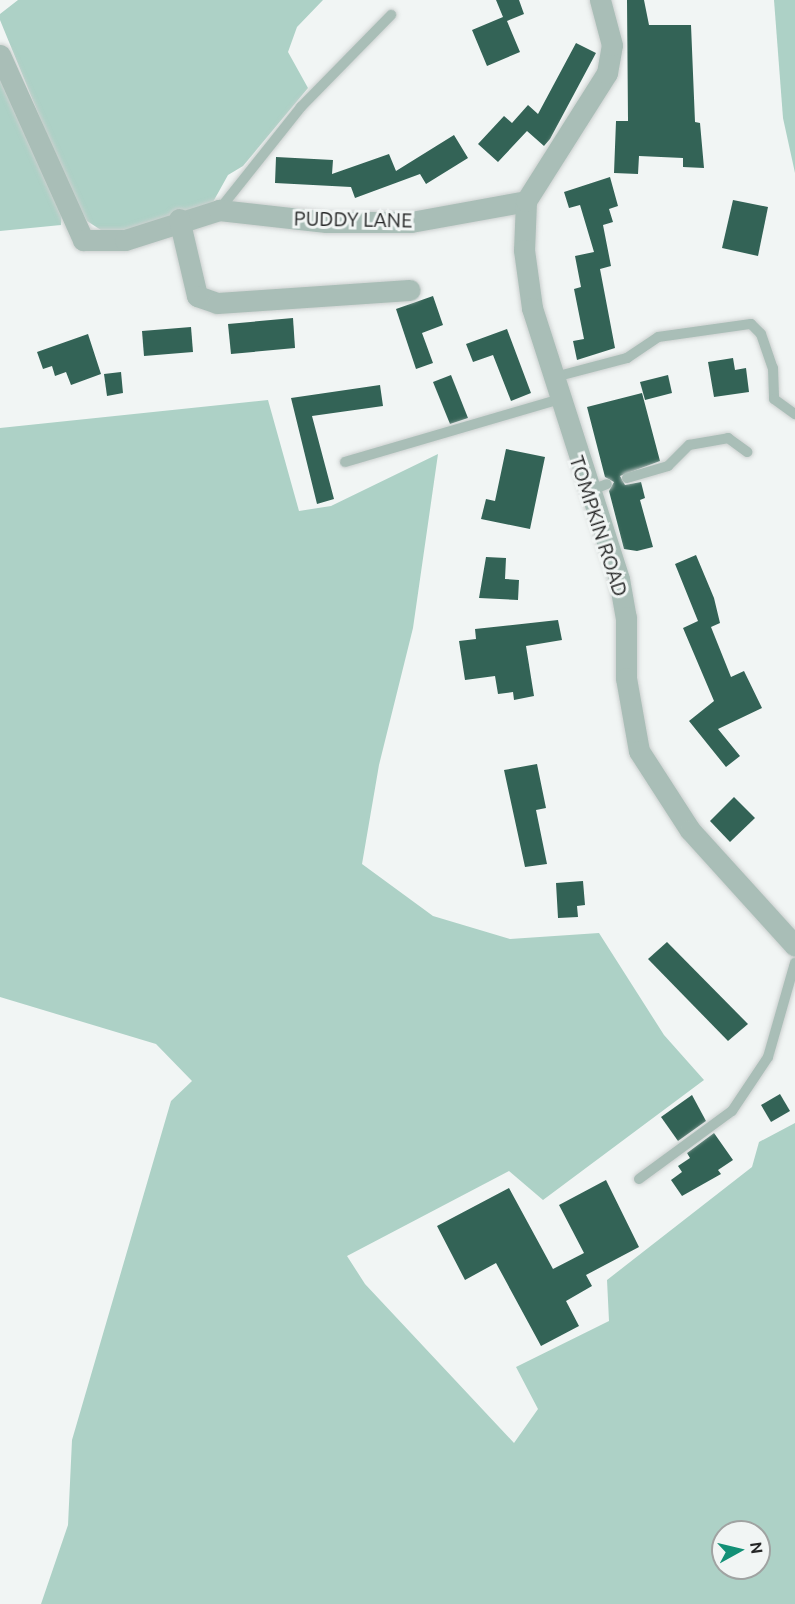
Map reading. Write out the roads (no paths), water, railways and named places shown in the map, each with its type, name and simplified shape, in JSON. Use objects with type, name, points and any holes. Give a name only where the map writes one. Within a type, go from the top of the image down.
[{"type":"street","points":[[526,201],[607,73],[612,45],[600,0]]},
{"type":"street","name":"PUDDY LANE","points":[[0,55],[83,240],[125,240],[179,219],[219,210],[326,222],[411,222],[526,201]]},
{"type":"street","name":"TOMPKIN ROAD","points":[[526,201],[524,250],[532,308],[557,400],[598,488],[626,617],[626,678],[644,762],[690,830],[795,946]]},
{"type":"street","points":[[179,219],[185,264],[197,296],[217,303],[410,290]]},
{"type":"lane","points":[[219,210],[301,107],[391,15]]},
{"type":"lane","points":[[550,378],[627,358],[658,337],[751,324],[761,334],[773,368],[774,399],[795,414]]},
{"type":"lane","points":[[345,462],[557,400]]},
{"type":"lane","points":[[627,478],[668,466],[689,445],[728,438],[747,452]]},
{"type":"lane","points":[[639,1179],[732,1111],[768,1057],[795,963]]}]
